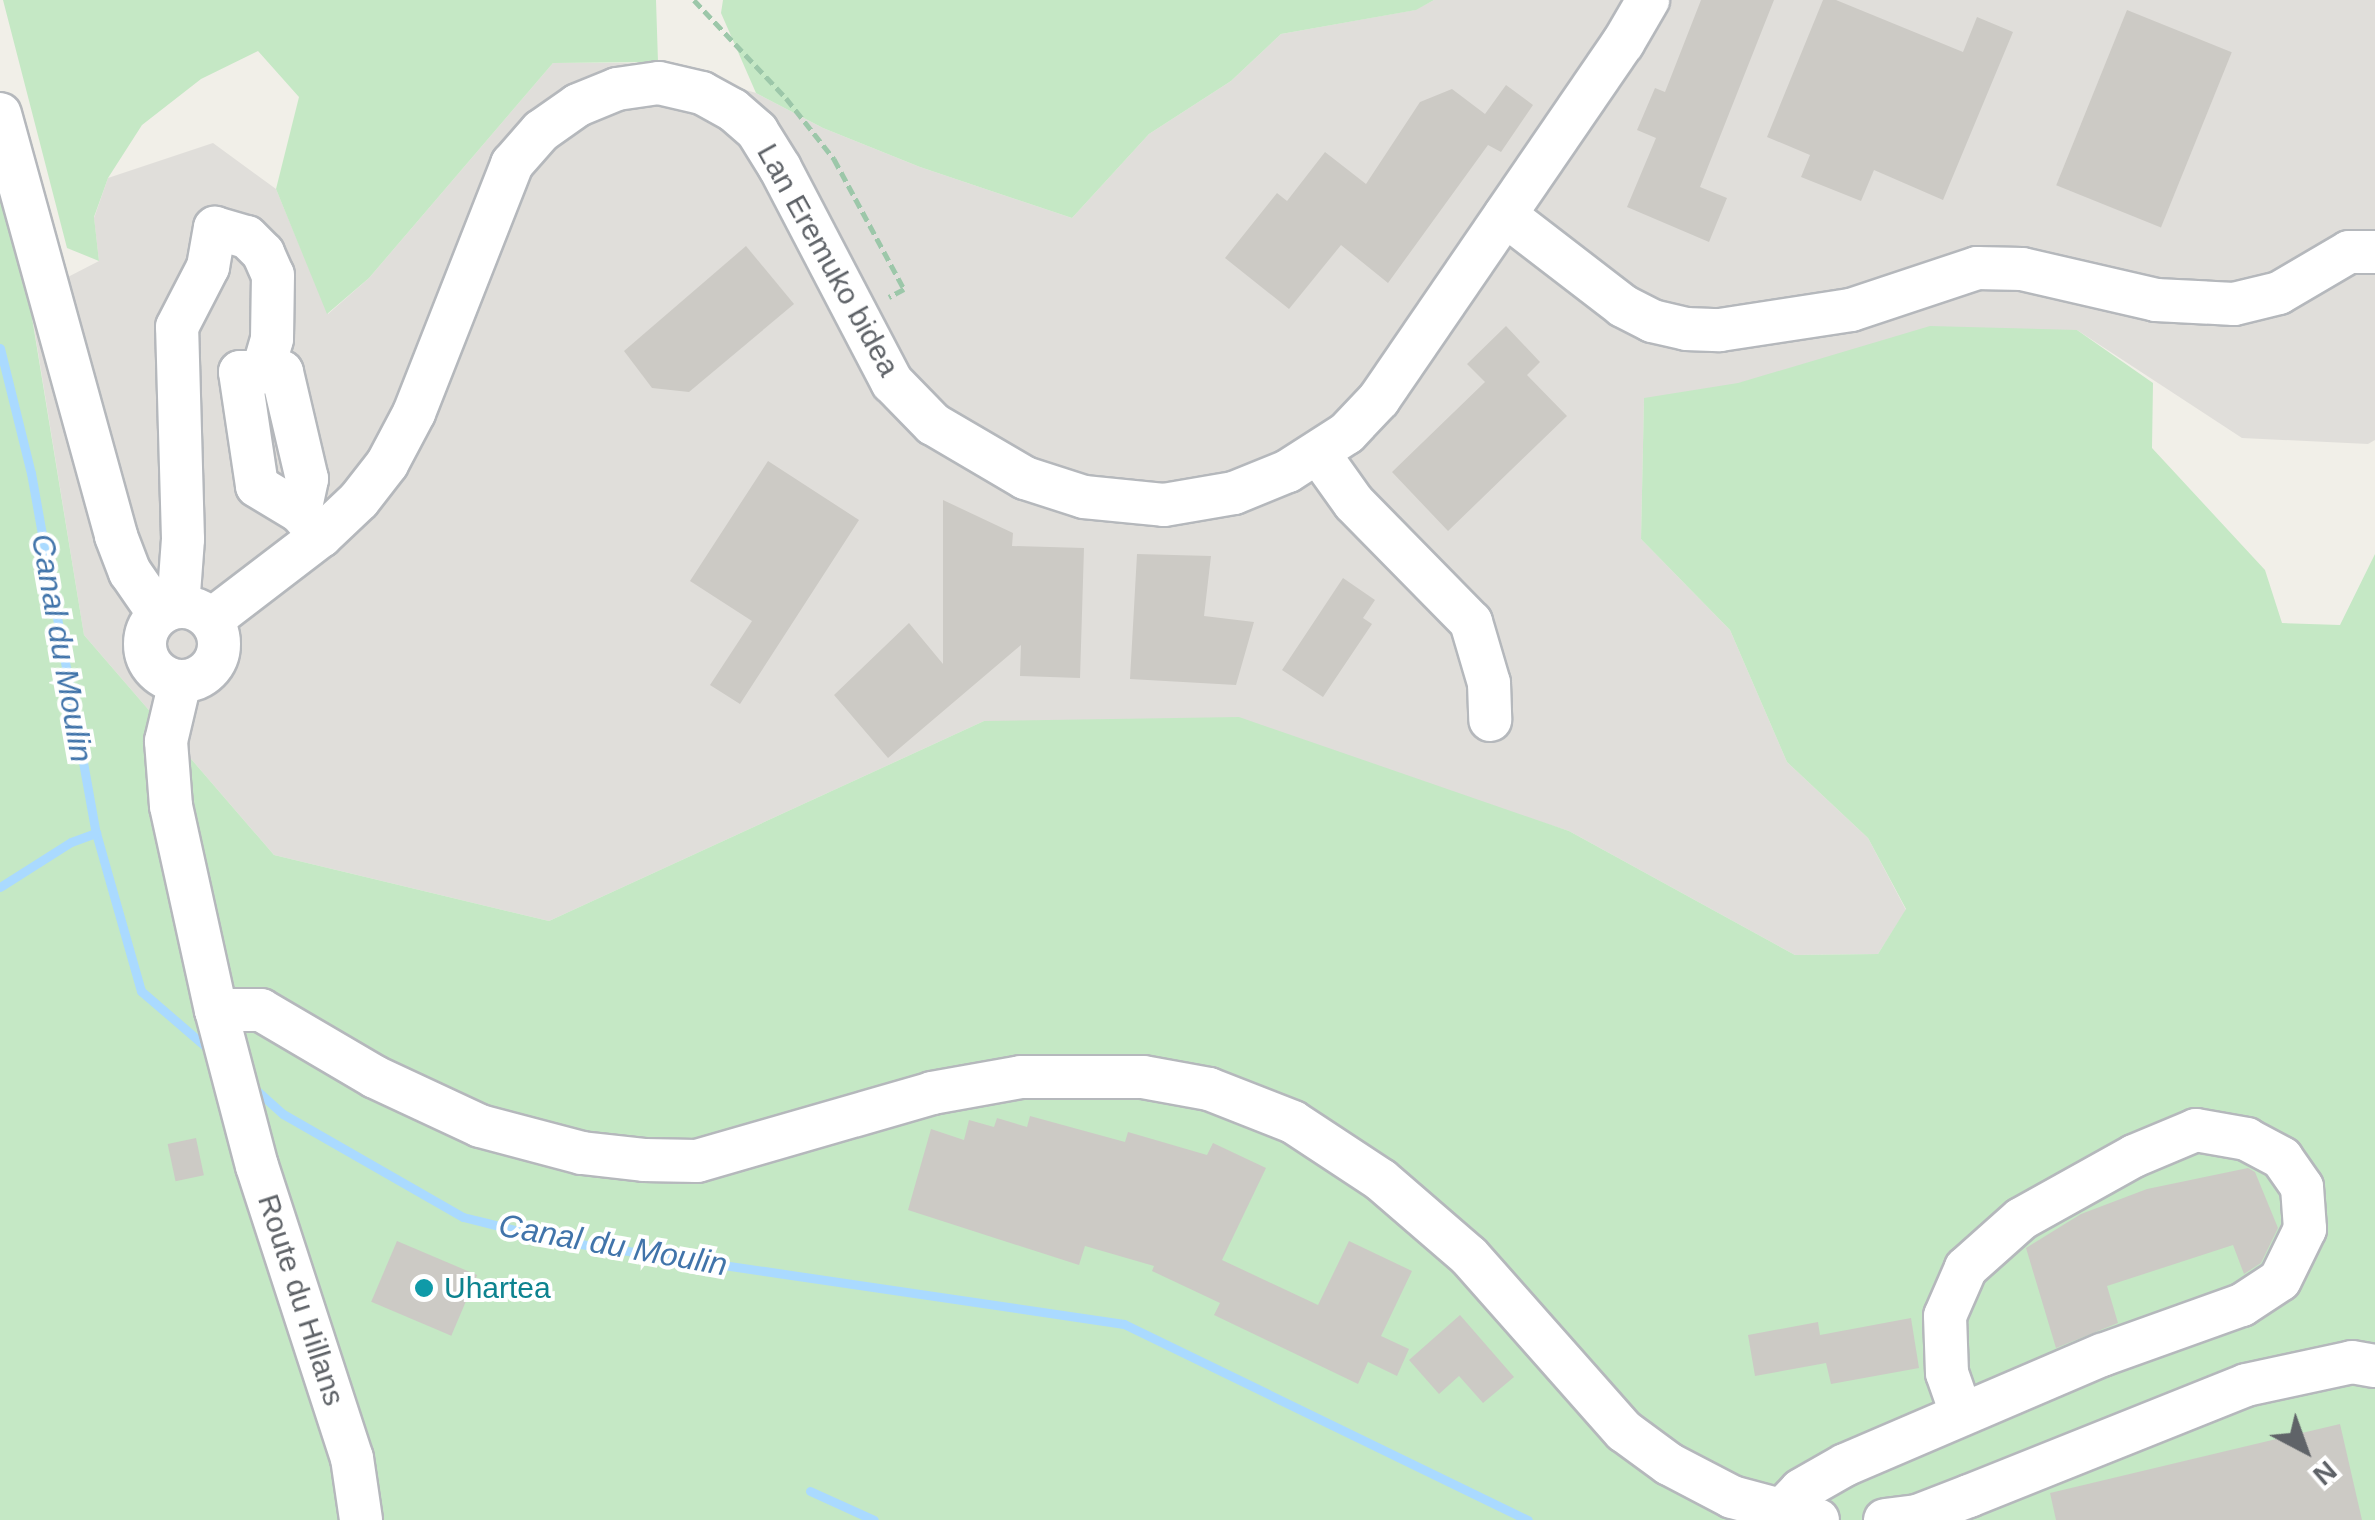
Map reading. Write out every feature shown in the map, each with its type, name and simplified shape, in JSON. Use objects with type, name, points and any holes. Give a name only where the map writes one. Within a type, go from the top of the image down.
[{"type":"street","name":"Lan Eremuko bidea","points":[[182,614],[311,524],[360,500],[388,464],[405,430],[512,164],[541,130],[578,105],[617,90],[659,83],[702,94],[733,110],[757,131],[892,382],[932,424],[1024,478],[1084,497],[1164,505],[1234,493],[1319,454],[1347,434],[1379,400],[1648,0]]},
{"type":"street","points":[[0,114],[116,536],[130,572],[219,638],[214,664],[194,680],[180,682],[156,672],[148,662],[145,636],[182,614]]},
{"type":"street","points":[[1505,214],[1623,306],[1652,321],[1686,329],[1720,330],[1850,310],[1977,268],[2022,269],[2156,300],[2234,304],[2278,293],[2349,252],[2375,252]]},
{"type":"street","points":[[182,614],[177,326],[208,267],[215,228],[247,237],[263,254],[273,275],[272,339],[262,372],[282,372],[307,479],[311,524]]},
{"type":"street","points":[[1319,454],[1354,503],[1471,622],[1489,683],[1490,720]]},
{"type":"street","name":"Route du Hillans","points":[[180,682],[166,741],[171,806],[216,1010],[263,1184],[347,1440],[361,1520]]},
{"type":"street","points":[[216,1010],[261,1010],[375,1077],[480,1126],[582,1153],[644,1160],[697,1160],[770,1143],[932,1093],[1022,1077],[1143,1077],[1208,1089],[1293,1122],[1381,1180],[1469,1256],[1624,1431],[1668,1464],[1732,1497],[1799,1516],[1801,1490],[1845,1465],[1884,1452],[1960,1413],[2242,1304],[2280,1280],[2305,1228],[2302,1187],[2282,1158],[2247,1139],[2196,1130],[2134,1156],[2020,1219],[1966,1268],[1945,1316],[1947,1372],[1960,1413]]},
{"type":"street","points":[[1885,1520],[1917,1516],[1952,1503],[2246,1385],[2352,1362],[2375,1366]]},
{"type":"shaded area","points":[[1434,0],[2375,0],[2375,440],[2368,444],[2242,438],[2077,330],[1644,399],[1641,539],[1730,630],[1787,762],[1868,838],[1906,910],[1878,954],[1795,955],[1569,831],[1494,807],[984,721],[549,921],[274,855],[84,635],[29,297],[99,261],[94,218],[108,178],[213,143],[276,189],[328,314],[369,278],[553,63],[658,63],[756,93],[823,128],[920,167],[1072,218],[1149,134],[1231,81],[1281,34],[1415,10]]},
{"type":"green space","points":[[3,0],[656,0],[658,62],[553,63],[369,278],[327,314],[276,189],[299,97],[258,51],[201,79],[142,125],[108,178],[94,217],[99,261],[67,248]]},
{"type":"green space","points":[[723,0],[1434,0],[1416,10],[1281,34],[1231,81],[1149,134],[1072,218],[920,167],[823,128],[756,93],[721,13]]},
{"type":"green space","points":[[0,122],[84,635],[274,855],[549,921],[984,721],[1239,717],[1569,831],[1795,955],[1878,954],[1906,909],[1868,838],[1787,762],[1730,630],[1641,539],[1644,398],[1738,383],[1930,326],[2077,330],[2153,383],[2152,448],[2265,570],[2282,623],[2340,625],[2375,554],[2375,1520],[0,1520]]},
{"type":"building","points":[[1701,0],[1774,0],[1700,187],[1727,198],[1709,242],[1627,207],[1656,138],[1637,130],[1655,88],[1665,92]]},
{"type":"building","points":[[1823,0],[1836,0],[1963,52],[1977,17],[2013,32],[1943,200],[1874,170],[1861,201],[1801,177],[1810,155],[1767,137]]},
{"type":"building","points":[[2127,10],[2232,52],[2161,228],[2056,185]]},
{"type":"building","points":[[1506,85],[1533,105],[1501,152],[1488,145],[1388,283],[1341,245],[1289,309],[1225,258],[1277,193],[1287,201],[1325,152],[1366,184],[1420,102],[1452,89],[1485,114]]},
{"type":"building","points":[[746,246],[794,304],[689,392],[652,388],[624,351]]},
{"type":"building","points":[[1506,326],[1540,362],[1527,375],[1567,416],[1448,531],[1392,472],[1485,382],[1467,364]]},
{"type":"building","points":[[768,461],[859,520],[740,704],[710,685],[752,621],[690,581]]},
{"type":"building","points":[[943,500],[1013,533],[1012,546],[1084,548],[1080,678],[1020,676],[1021,645],[888,758],[834,695],[909,623],[943,664]]},
{"type":"building","points":[[1137,554],[1211,556],[1204,616],[1254,622],[1236,685],[1130,679]]},
{"type":"building","points":[[1343,578],[1375,600],[1363,618],[1372,624],[1323,697],[1282,670]]},
{"type":"building","points":[[1030,1116],[1125,1142],[1128,1132],[1207,1155],[1213,1143],[1266,1168],[1222,1260],[1318,1305],[1349,1241],[1412,1271],[1381,1336],[1409,1349],[1397,1376],[1368,1362],[1358,1384],[1214,1315],[1220,1303],[1152,1271],[1154,1266],[1085,1246],[1079,1265],[908,1210],[931,1129],[964,1140],[969,1120],[994,1127],[997,1118],[1027,1127]]},
{"type":"building","points":[[196,1138],[204,1175],[176,1181],[168,1144]]},
{"type":"building","points":[[2248,1168],[2255,1172],[2278,1228],[2261,1263],[2244,1274],[2233,1245],[2107,1286],[2118,1323],[2056,1348],[2026,1248],[2081,1214],[2147,1189]]},
{"type":"building","name":"Uhartea","points":[[397,1241],[477,1275],[451,1336],[371,1302]]},
{"type":"building","points":[[1460,1315],[1514,1377],[1483,1403],[1459,1376],[1439,1394],[1409,1360]]},
{"type":"building","points":[[1911,1318],[1919,1368],[1831,1384],[1826,1363],[1755,1376],[1748,1335],[1818,1322],[1820,1335]]},
{"type":"building","points":[[2340,1424],[2362,1520],[2056,1520],[2050,1493]]},
{"type":"waterway","name":"Canal du Moulin","points":[[0,348],[31,473],[96,833],[141,991],[212,1052]]},
{"type":"waterway","points":[[0,887],[71,842],[96,833]]},
{"type":"waterway","name":"Canal du Moulin","points":[[254,1088],[283,1114],[463,1217],[560,1241],[1124,1324],[1528,1520]]},
{"type":"waterway","points":[[810,1491],[874,1520]]},
{"type":"place","name":"Uhartea","points":[[424,1288]]}]
